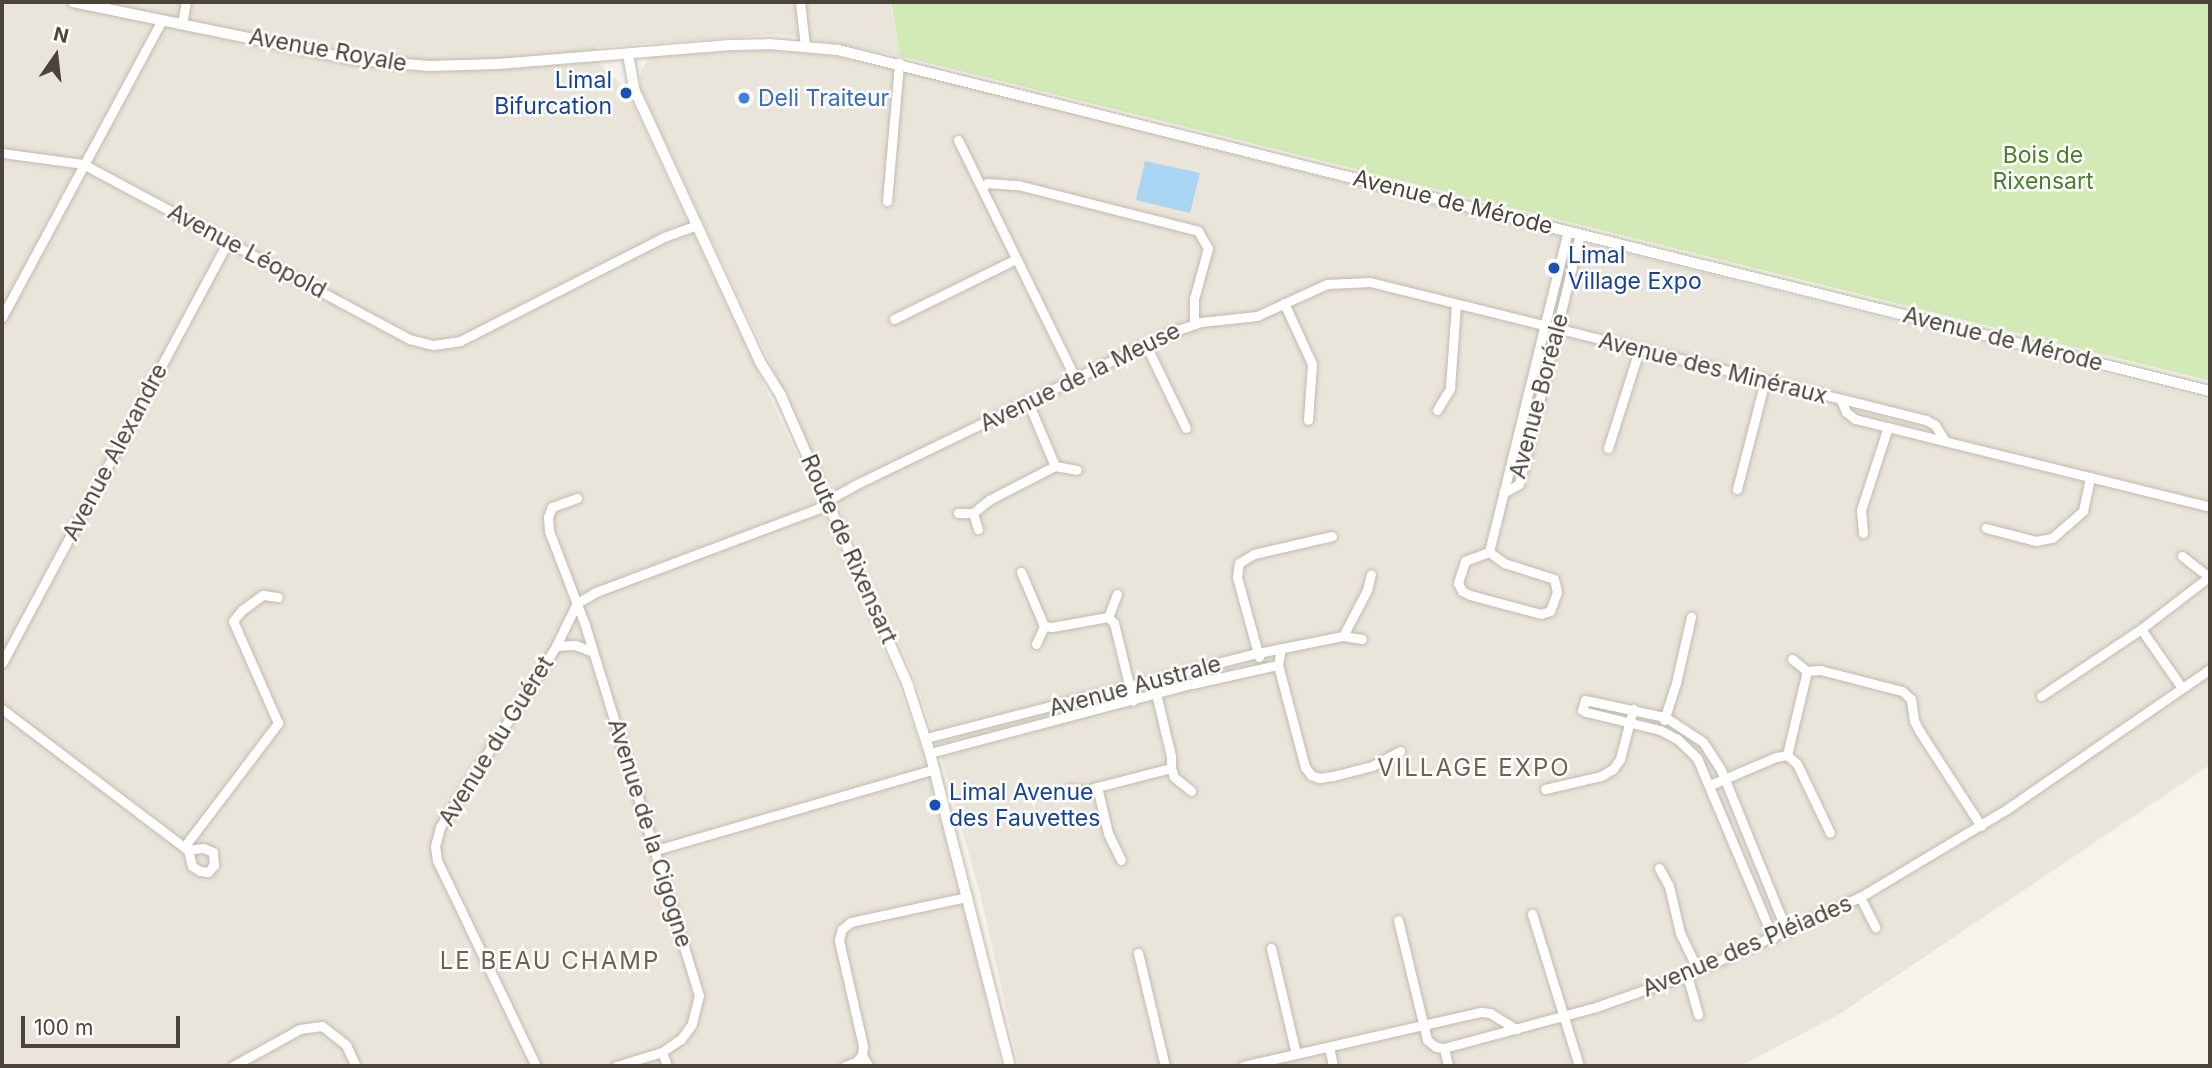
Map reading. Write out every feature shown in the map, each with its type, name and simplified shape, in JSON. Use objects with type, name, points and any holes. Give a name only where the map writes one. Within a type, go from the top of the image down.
[{"type":"street","name":"Avenue Royale","points":[[74,2],[350,59],[418,66],[498,64],[628,54]]},
{"type":"street","points":[[182,24],[187,2]]},
{"type":"street","points":[[800,2],[805,46]]},
{"type":"street","points":[[2,317],[162,20]]},
{"type":"street","name":"Avenue de Mérode","points":[[628,54],[730,45],[805,46],[899,64],[2210,391]]},
{"type":"street","name":"Route de Rixensart","points":[[628,54],[634,89],[760,362],[782,396],[894,649],[926,738],[1010,1066]]},
{"type":"street","points":[[887,201],[899,64]]},
{"type":"street","points":[[958,140],[983,186],[1075,378]]},
{"type":"street","name":"Avenue Léopold","points":[[2,153],[83,164],[409,339],[444,345],[460,341],[664,237],[697,225]]},
{"type":"street","points":[[983,186],[987,183],[1010,183],[1198,231],[1208,248],[1194,299],[1194,323]]},
{"type":"street","name":"Avenue Boréale","points":[[1503,493],[1568,231]]},
{"type":"street","name":"Avenue Boréale","points":[[1503,493],[1518,484],[1580,234]]},
{"type":"street","name":"Avenue Alexandre","points":[[2,663],[228,241]]},
{"type":"street","points":[[894,319],[1016,259]]},
{"type":"street","name":"Avenue de la Meuse","points":[[828,500],[1075,378],[1194,323],[1248,318],[1327,284],[1353,281],[1381,284],[1545,325]]},
{"type":"street","points":[[1284,303],[1312,364],[1308,420]]},
{"type":"street","points":[[1437,410],[1450,388],[1456,304]]},
{"type":"street","name":"Avenue des Minéraux","points":[[1545,325],[1932,422],[1945,441]]},
{"type":"street","points":[[1146,345],[1186,428]]},
{"type":"street","points":[[1608,448],[1639,350]]},
{"type":"street","points":[[1737,489],[1766,381]]},
{"type":"street","name":"Avenue des Minéraux","points":[[1841,400],[1850,416],[2210,507]]},
{"type":"street","points":[[1028,402],[1055,466]]},
{"type":"street","points":[[1863,533],[1861,510],[1888,427]]},
{"type":"street","points":[[958,513],[973,513],[989,500],[1055,466],[1077,470]]},
{"type":"street","points":[[1986,528],[2036,541],[2052,538],[2083,511],[2090,477]]},
{"type":"street","points":[[1489,552],[1503,493]]},
{"type":"street","name":"Avenue de la Cigogne","points":[[577,498],[552,507],[548,517],[551,538],[593,652],[699,995],[692,1024],[681,1039],[662,1052]]},
{"type":"street","points":[[577,603],[596,592],[817,509],[828,500]]},
{"type":"street","points":[[973,513],[978,529]]},
{"type":"street","points":[[1261,667],[1237,577],[1239,563],[1254,554],[1332,536]]},
{"type":"street","points":[[1489,552],[1504,563],[1554,579],[1557,592],[1550,611],[1541,614],[1462,591],[1458,583],[1463,563],[1472,556],[1489,552]]},
{"type":"street","points":[[2041,696],[2141,629],[2209,576],[2182,556]]},
{"type":"street","points":[[1021,572],[1044,626],[1036,644]]},
{"type":"street","points":[[1343,636],[1367,590],[1371,574]]},
{"type":"street","points":[[1108,617],[1118,594]]},
{"type":"street","points":[[2,709],[186,849],[278,723],[233,621],[263,596],[278,597]]},
{"type":"street","name":"Avenue du Guéret","points":[[536,1066],[438,860],[435,846],[440,827],[556,646],[577,603]]},
{"type":"street","points":[[1044,626],[1052,627],[1108,617]]},
{"type":"street","points":[[1108,617],[1114,623],[1133,701]]},
{"type":"street","points":[[1660,730],[1676,683],[1691,618]]},
{"type":"street","points":[[2141,629],[2182,688]]},
{"type":"street","name":"Avenue Australe","points":[[926,738],[1258,653],[1343,636],[1362,639]]},
{"type":"street","name":"Avenue du Guéret","points":[[556,646],[575,645],[593,652]]},
{"type":"street","points":[[1281,648],[1278,665],[1305,767],[1311,775],[1324,778],[1346,773],[1372,765],[1401,751]]},
{"type":"street","points":[[1791,659],[1807,671],[1820,670],[1902,691],[1910,699],[1914,721],[1920,732],[1980,826]]},
{"type":"street","name":"Avenue Australe","points":[[930,753],[1261,667],[1278,665]]},
{"type":"street","name":"Avenue des Pléiades","points":[[1444,1048],[1563,1016],[1687,975],[1860,897],[1980,826],[2210,669]]},
{"type":"street","points":[[1787,755],[1807,671]]},
{"type":"street","points":[[1153,681],[1174,777],[1191,791]]},
{"type":"street","points":[[1773,938],[1710,785],[1692,752],[1677,739],[1660,730],[1586,712],[1582,704],[1591,699],[1665,717],[1698,737],[1725,779],[1787,932]]},
{"type":"street","points":[[1545,789],[1601,776],[1613,769],[1620,760],[1633,709]]},
{"type":"street","points":[[1710,785],[1776,757],[1787,755]]},
{"type":"street","points":[[1787,755],[1797,764],[1830,833]]},
{"type":"street","points":[[1069,789],[1084,791],[1171,768]]},
{"type":"street","points":[[656,850],[934,769]]},
{"type":"street","points":[[1097,787],[1108,833],[1121,860]]},
{"type":"street","points":[[1659,867],[1669,886],[1681,933],[1698,970]]},
{"type":"street","points":[[845,1066],[856,1062],[862,1055],[863,1046],[839,940],[842,929],[851,922],[967,897]]},
{"type":"street","points":[[1860,897],[1875,927]]},
{"type":"street","points":[[1532,914],[1579,1066]]},
{"type":"street","points":[[1398,920],[1427,1040],[1436,1047],[1444,1048],[1448,1066]]},
{"type":"street","points":[[1271,948],[1296,1054]]},
{"type":"street","points":[[1138,953],[1165,1066]]},
{"type":"street","points":[[1687,975],[1698,1014]]},
{"type":"street","points":[[1243,1066],[1481,1012],[1490,1013],[1516,1029]]},
{"type":"street","points":[[233,1066],[300,1029],[323,1027],[346,1045],[356,1066]]},
{"type":"street","points":[[1329,1047],[1333,1066]]},
{"type":"street","points":[[617,1066],[662,1052],[667,1066]]},
{"type":"street","points":[[862,1055],[868,1066]]},
{"type":"shaded area","points":[[2,2],[890,2],[900,56],[780,34],[596,47],[601,66],[624,87],[638,115],[813,490],[894,674],[925,759],[1001,1066],[2,1066]]},
{"type":"shaded area","points":[[771,49],[834,56],[902,71],[2210,400],[2210,765],[1838,1015],[1740,1066],[1019,1066],[980,894],[944,766],[915,679],[863,559],[640,88],[641,70],[651,56]]},
{"type":"green space","name":"Bois de Rixensart","points":[[891,2],[2210,2],[2210,381],[900,56]]},
{"type":"water","points":[[1145,161],[1200,173],[1190,213],[1136,200]]},
{"type":"place","name":"Limal Bifurcation","points":[[626,93]]},
{"type":"place","name":"Deli Traiteur","points":[[744,98]]},
{"type":"place","name":"Limal Village Expo","points":[[1554,268]]},
{"type":"place","name":"Limal Avenue des Fauvettes","points":[[935,805]]},
{"type":"district","name":"VILLAGE EXPO","points":[[1474,768]]},
{"type":"district","name":"LE BEAU CHAMP","points":[[550,961]]}]
